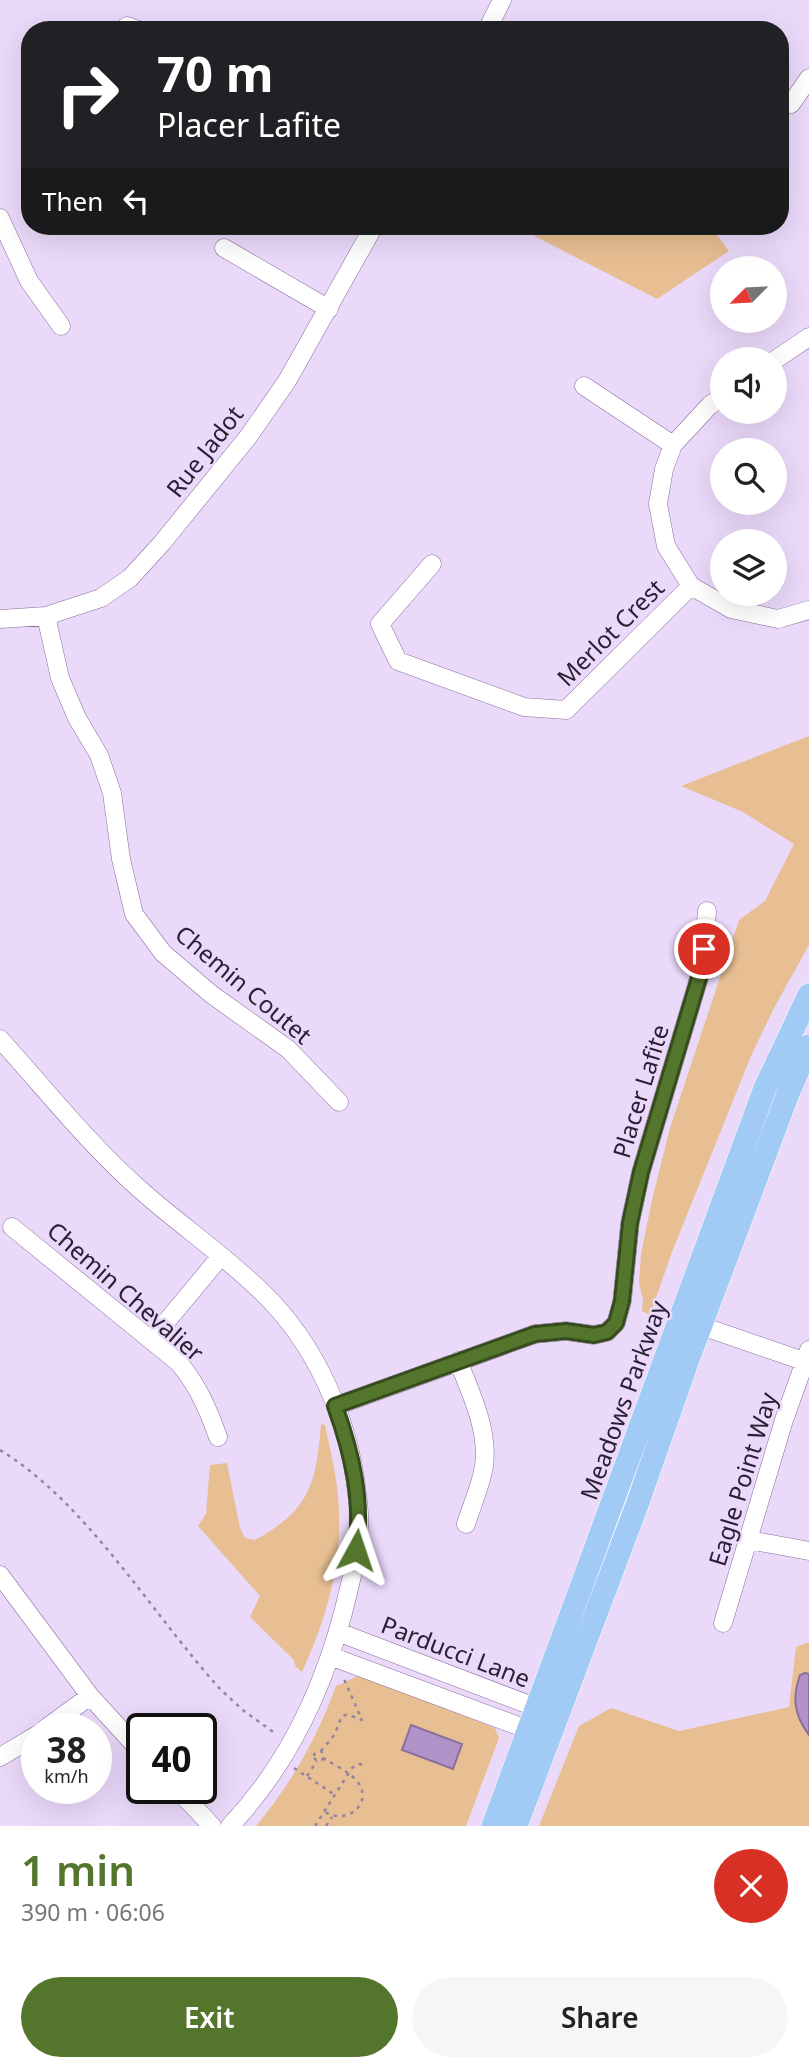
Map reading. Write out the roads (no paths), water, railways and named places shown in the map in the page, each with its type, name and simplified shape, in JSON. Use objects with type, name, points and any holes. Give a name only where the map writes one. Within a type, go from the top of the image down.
[{"type":"main road","name":"Meadows Parkway","points":[[691,1322],[765,1088],[809,995]]},
{"type":"main road","name":"Meadows Parkway","points":[[516,1826],[539,1734],[691,1322],[809,1046]]},
{"type":"main road","name":"Meadows Parkway","points":[[493,1826],[539,1734]]},
{"type":"street","points":[[492,21],[502,0]]},
{"type":"street","points":[[789,103],[792,104],[809,78]]},
{"type":"street","points":[[0,218],[29,281],[61,326]]},
{"type":"street","name":"Rue Jadot","points":[[0,619],[46,616],[101,598],[130,578],[248,437],[287,381],[369,235]]},
{"type":"street","points":[[224,248],[329,309]]},
{"type":"street","points":[[787,352],[809,337]]},
{"type":"street","points":[[584,386],[673,445]]},
{"type":"street","points":[[710,405],[673,445],[664,469],[658,504],[666,546],[691,586],[731,609],[778,619],[809,611]]},
{"type":"street","name":"Merlot Crest","points":[[432,564],[380,624],[398,661],[524,707],[566,710],[691,586]]},
{"type":"street","name":"Chemin Coutet","points":[[46,616],[60,678],[77,718],[99,755],[112,793],[121,859],[134,914],[163,953],[211,995],[288,1049],[339,1102]]},
{"type":"street","name":"Placer Lafite","points":[[335,1406],[535,1334],[566,1331],[594,1335],[607,1332],[616,1323],[622,1301],[630,1223],[641,1172],[702,968],[708,911]]},
{"type":"street","points":[[0,1039],[106,1157],[145,1194],[262,1292],[289,1321],[312,1354],[335,1406],[354,1468],[360,1524],[352,1576],[330,1656],[292,1742],[250,1804],[230,1826]]},
{"type":"street","name":"Chemin Chevalier","points":[[12,1227],[179,1363],[205,1401],[218,1437]]},
{"type":"street","points":[[151,1340],[221,1256]]},
{"type":"street","points":[[691,1322],[808,1359]]},
{"type":"street","name":"Eagle Point Way","points":[[723,1623],[808,1359]]},
{"type":"street","points":[[458,1361],[484,1438],[484,1466],[466,1524]]},
{"type":"street","points":[[748,1539],[809,1551]]},
{"type":"street","points":[[0,1575],[90,1696],[126,1735]]},
{"type":"street","name":"Parducci Lane","points":[[338,1632],[547,1711]]},
{"type":"street","name":"Parducci Lane","points":[[330,1656],[539,1734]]},
{"type":"street","points":[[67,1713],[90,1696]]},
{"type":"street","points":[[0,1757],[21,1745]]},
{"type":"street","points":[[191,1804],[212,1826]]}]
